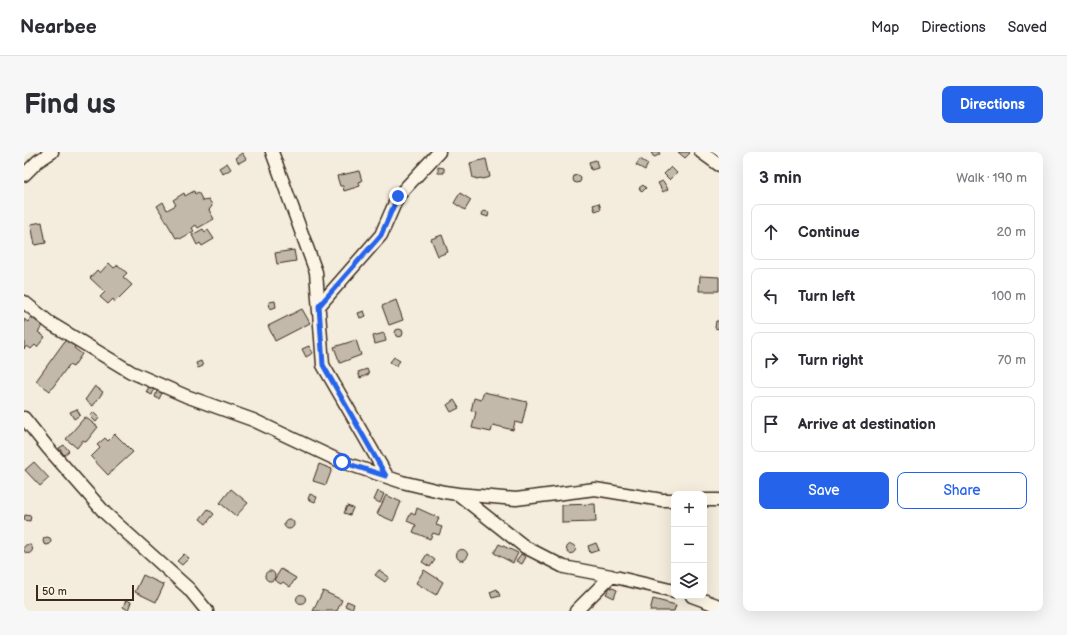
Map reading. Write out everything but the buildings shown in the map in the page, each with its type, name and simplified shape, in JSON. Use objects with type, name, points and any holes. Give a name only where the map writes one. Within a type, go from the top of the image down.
[{"type":"street","points":[[24,175],[38,161],[52,152]]},
{"type":"street","points":[[272,152],[316,272],[323,365],[386,476]]},
{"type":"street","points":[[319,306],[381,235],[398,196],[439,152]]},
{"type":"street","points":[[701,152],[719,165]]},
{"type":"street","points":[[24,302],[50,323],[131,372],[186,396],[253,420],[342,462],[386,476],[444,492],[516,499],[595,489],[662,500],[671,500]]},
{"type":"street","points":[[24,418],[48,448],[105,513],[189,588],[207,611]]},
{"type":"street","points":[[458,494],[525,547],[564,567],[611,576],[671,590]]},
{"type":"street","points":[[707,500],[719,500]]},
{"type":"street","points":[[576,611],[611,576]]},
{"type":"street","points":[[700,599],[719,606]]},
{"type":"route","points":[[342,462],[386,476],[323,365],[319,306],[381,235],[398,196]]}]
